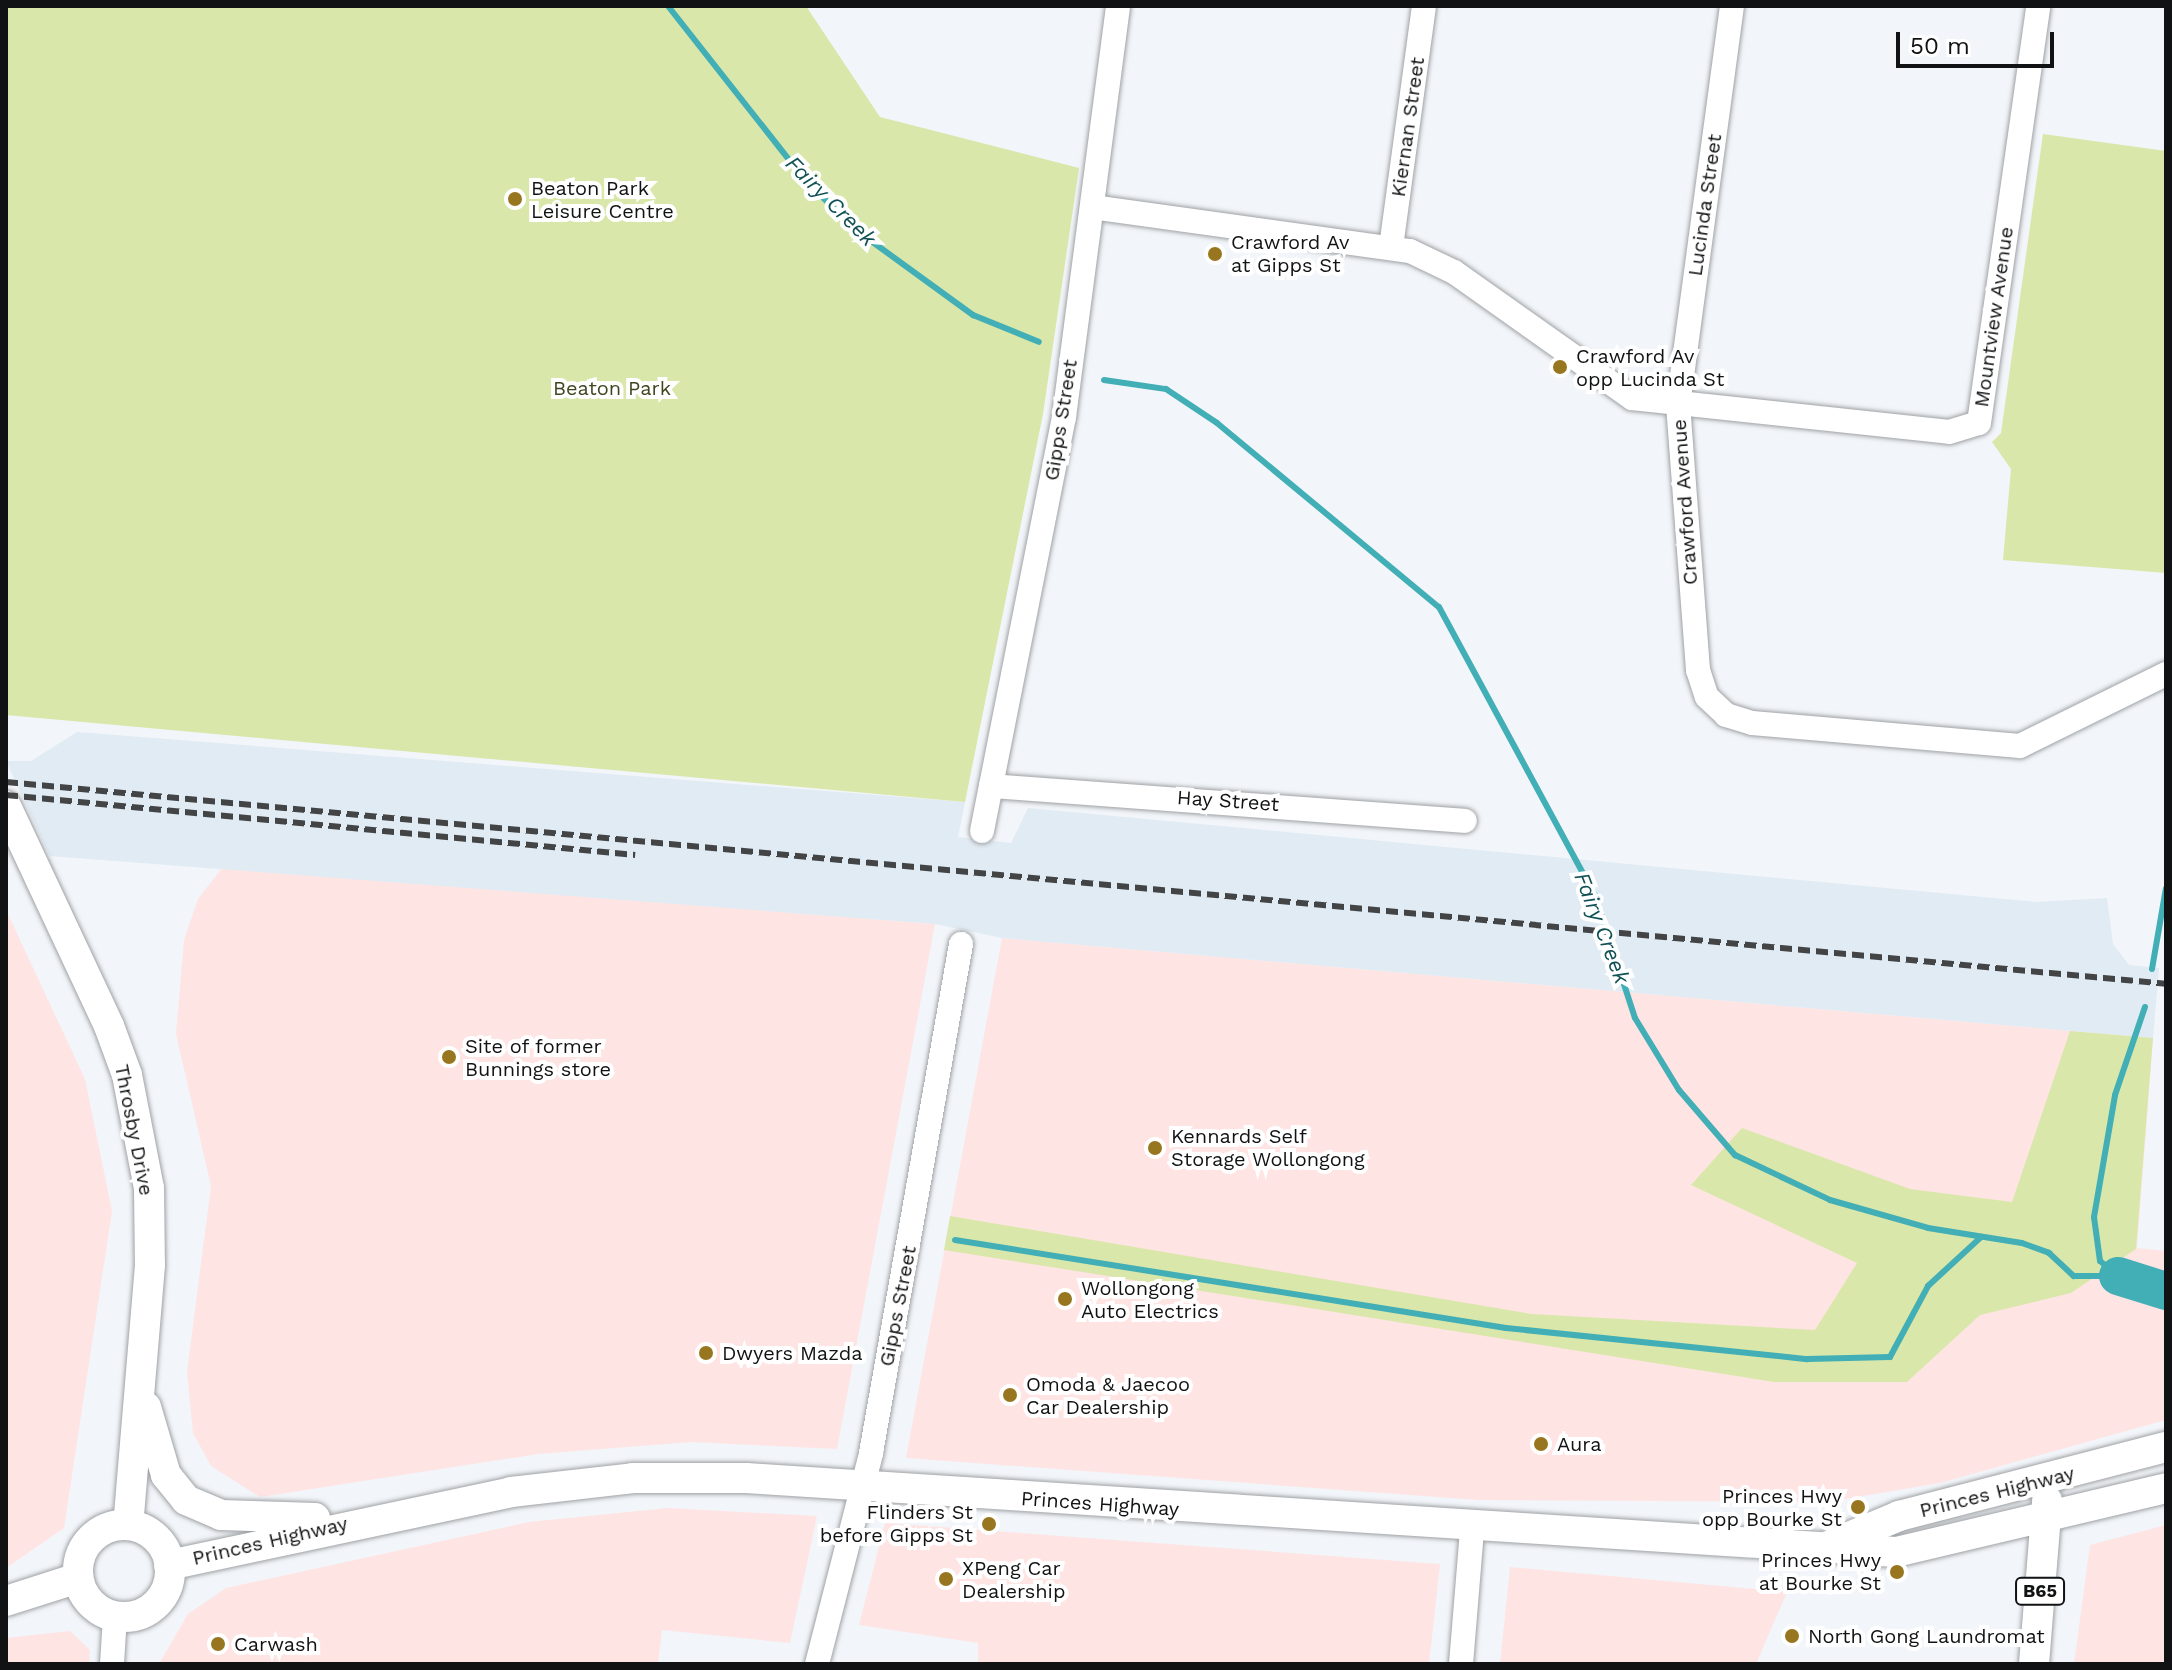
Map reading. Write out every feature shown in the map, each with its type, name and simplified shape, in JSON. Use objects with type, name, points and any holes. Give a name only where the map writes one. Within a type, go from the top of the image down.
[{"type":"main road","name":"Throsby Drive","points":[[6,806],[127,1075],[149,1188],[140,1386],[128,1525]]},
{"type":"main road","name":"Princes Highway","points":[[140,1386],[166,1475],[199,1508],[251,1517],[372,1519]]},
{"type":"main road","name":"Princes Highway","points":[[1830,1544],[1899,1516],[2166,1447]]},
{"type":"main road","name":"Princes Highway","points":[[169,1565],[372,1519],[633,1478],[859,1487],[1472,1530],[1830,1544],[1896,1552],[2046,1519],[2166,1488]]},
{"type":"main road","name":"B65","points":[[2034,1664],[2049,1479]]},
{"type":"main road","points":[[128,1525],[151,1534],[169,1565],[160,1600],[148,1610],[115,1616],[86,1597],[78,1578],[88,1542],[128,1525]]},
{"type":"main road","points":[[6,1601],[78,1578]]},
{"type":"street","name":"Gipps Street","points":[[982,831],[1064,417],[1118,6]]},
{"type":"street","name":"Kiernan Street","points":[[1391,247],[1424,6]]},
{"type":"street","name":"Lucinda Street","points":[[1678,404],[1732,6]]},
{"type":"street","name":"Mountview Avenue","points":[[1678,404],[1949,432],[1979,423],[2038,6]]},
{"type":"street","name":"Crawford Avenue","points":[[1092,207],[1391,247],[1454,272],[1632,398],[1678,404],[1698,670],[1707,697],[1726,715],[1765,725],[2020,746],[2166,674]]},
{"type":"street","name":"Hay Street","points":[[991,786],[1465,821]]},
{"type":"street","name":"Gipps Street","points":[[817,1664],[859,1487],[961,944]]},
{"type":"street","points":[[1461,1664],[1472,1530]]},
{"type":"street","points":[[112,1664],[115,1616]]},
{"type":"shaded area","points":[[77,732],[965,802],[958,837],[1011,843],[1028,808],[2036,902],[2107,898],[2113,944],[2129,965],[2159,968],[2153,1038],[1002,938],[935,924],[50,856],[6,761],[31,761]]},
{"type":"shaded area","points":[[222,868],[935,924],[837,1449],[691,1442],[538,1454],[260,1497],[211,1466],[193,1433],[187,1372],[211,1186],[176,1034],[184,940],[198,899]]},
{"type":"shaded area","points":[[6,910],[85,1079],[112,1211],[64,1528],[6,1568]]},
{"type":"shaded area","points":[[1002,938],[2153,1038],[2137,1248],[2166,1251],[2166,1420],[1940,1483],[1827,1502],[1478,1500],[906,1458]]},
{"type":"shaded area","points":[[668,1508],[817,1516],[790,1643],[662,1630],[658,1664],[159,1664],[188,1614],[226,1588],[529,1522]]},
{"type":"shaded area","points":[[885,1523],[1440,1564],[1429,1664],[978,1664],[978,1643],[859,1625]]},
{"type":"shaded area","points":[[2166,1525],[2166,1664],[2074,1664],[2090,1545]]},
{"type":"shaded area","points":[[1510,1567],[1787,1592],[1756,1664],[1500,1664]]},
{"type":"shaded area","points":[[70,1631],[90,1650],[89,1664],[6,1664],[6,1638]]},
{"type":"green space","name":"Beaton Park","points":[[6,6],[806,6],[880,117],[1079,168],[1043,414],[965,802],[6,715]]},
{"type":"green space","points":[[2043,134],[2166,151],[2166,573],[2003,560],[2011,469],[1992,442],[2001,433]]},
{"type":"green space","points":[[2070,1031],[2153,1038],[2136,1249],[2071,1293],[1980,1315],[1907,1382],[1774,1382],[944,1250],[950,1216],[1532,1314],[1815,1330],[1857,1263],[1691,1185],[1742,1128],[1910,1189],[2012,1202]]},
{"type":"waterway","name":"Fairy Creek","points":[[668,6],[804,179],[856,230],[973,315],[1039,342]]},
{"type":"waterway","name":"Fairy Creek","points":[[1104,380],[1166,389],[1217,423],[1439,607],[1595,895],[1635,1018],[1679,1090],[1735,1155],[1830,1200],[1928,1228],[2022,1243],[2049,1253],[2074,1276],[2118,1276]]},
{"type":"waterway","points":[[2152,969],[2166,888]]},
{"type":"waterway","points":[[2118,1276],[2100,1261],[2094,1217],[2115,1095],[2145,1007]]},
{"type":"waterway","points":[[955,1240],[1506,1328],[1807,1359],[1890,1357],[1928,1286],[1980,1238]]},
{"type":"waterway","name":"Fairy Creek","points":[[2118,1276],[2166,1291]]},
{"type":"railway","points":[[6,782],[2166,984]]},
{"type":"railway","points":[[6,795],[635,855]]},
{"type":"place","name":"Beaton Park Leisure Centre","points":[[515,199]]},
{"type":"place","name":"Crawford Av at Gipps St","points":[[1215,254]]},
{"type":"place","name":"Crawford Av opp Lucinda St","points":[[1560,367]]},
{"type":"place","name":"Site of former Bunnings store","points":[[449,1057]]},
{"type":"place","name":"Kennards Self Storage Wollongong","points":[[1155,1148]]},
{"type":"place","name":"Wollongong Auto Electrics","points":[[1065,1299]]},
{"type":"place","name":"Dwyers Mazda","points":[[706,1353]]},
{"type":"place","name":"Omoda & Jaecoo Car Dealership","points":[[1010,1395]]},
{"type":"place","name":"Aura","points":[[1541,1444]]},
{"type":"place","name":"Princes Hwy opp Bourke St","points":[[1858,1507]]},
{"type":"place","name":"Flinders St before Gipps St","points":[[989,1524]]},
{"type":"place","name":"Princes Hwy at Bourke St","points":[[1897,1572]]},
{"type":"place","name":"XPeng Car Dealership","points":[[946,1579]]},
{"type":"place","name":"North Gong Laundromat","points":[[1792,1636]]},
{"type":"place","name":"Carwash","points":[[218,1644]]}]
